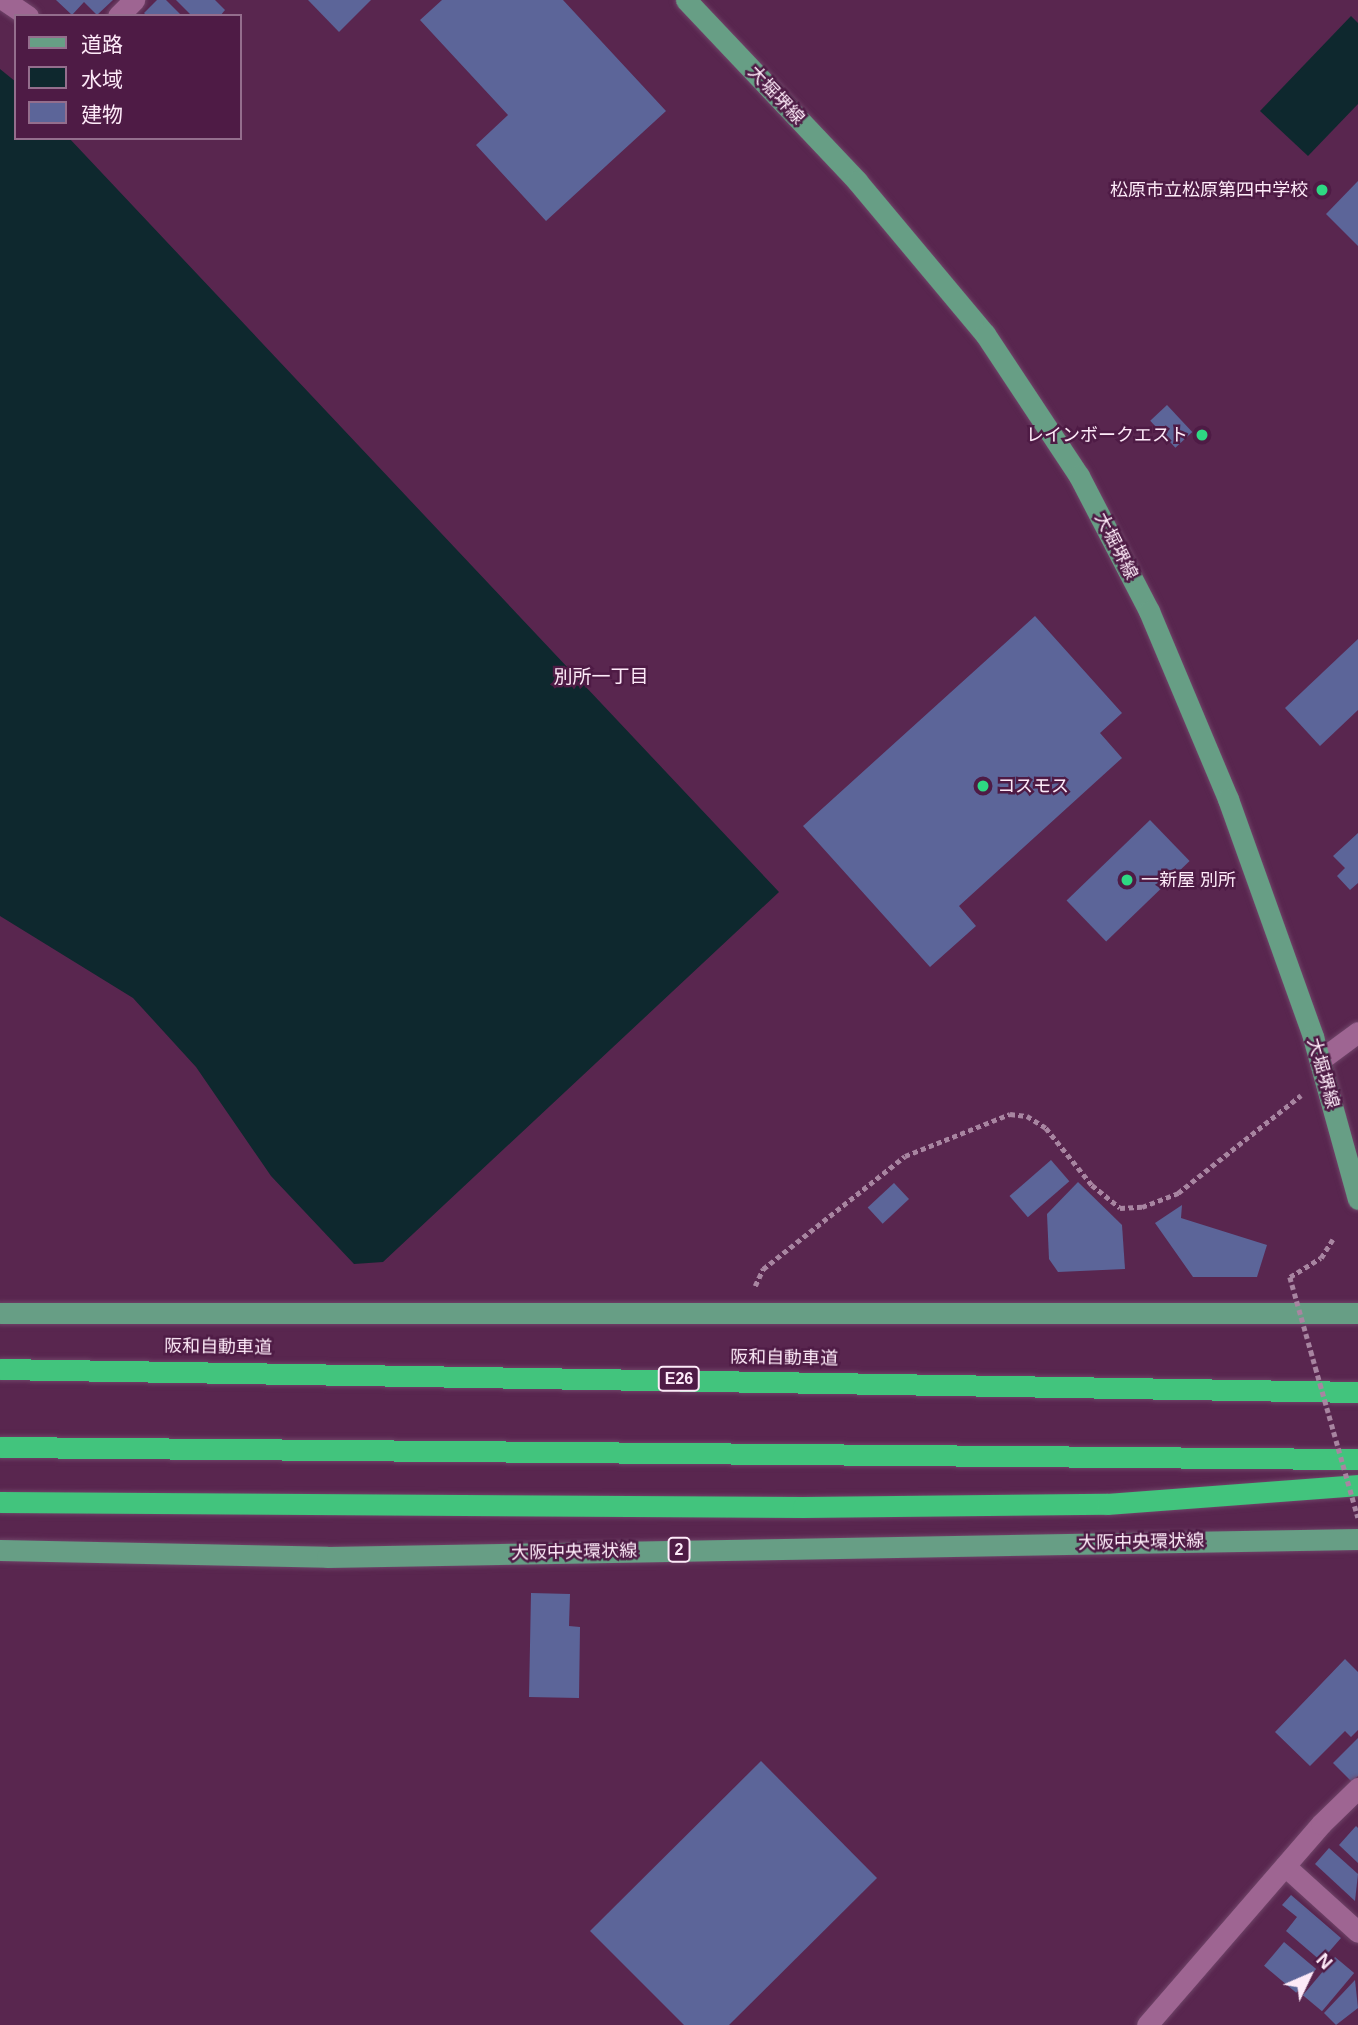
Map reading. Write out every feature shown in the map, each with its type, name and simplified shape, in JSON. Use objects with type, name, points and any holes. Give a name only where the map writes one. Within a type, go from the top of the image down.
[{"type":"highway","name":"阪和自動車道","points":[[0,1369],[1358,1392]]},
{"type":"highway","points":[[0,1447],[1358,1459]]},
{"type":"highway","points":[[0,1502],[900,1506],[1107,1504],[1358,1485]]},
{"type":"main road","name":"大堀堺線","points":[[686,0],[857,180],[985,334],[1079,476],[1149,611],[1228,799],[1320,1060],[1358,1199]]},
{"type":"main road","points":[[0,1313],[1358,1313]]},
{"type":"main road","name":"大阪中央環状線","points":[[0,1550],[327,1557],[1358,1539]]},
{"type":"street","points":[[4,0],[25,14]]},
{"type":"street","points":[[120,14],[134,0]]},
{"type":"street","points":[[1320,1060],[1358,1032]]},
{"type":"street","points":[[1147,2025],[1284,1866],[1358,1788]]},
{"type":"street","points":[[1284,1866],[1358,1932]]},
{"type":"path","points":[[754,1287],[763,1269],[905,1156],[1010,1114],[1027,1116],[1046,1128],[1092,1185],[1120,1208],[1142,1207],[1178,1193],[1307,1090]]},
{"type":"path","points":[[1333,1240],[1321,1258],[1290,1277],[1358,1518]]},
{"type":"water","points":[[1351,16],[1358,23],[1358,104],[1308,156],[1260,111]]},
{"type":"water","points":[[0,69],[14,80],[14,140],[71,140],[779,892],[383,1262],[354,1264],[271,1176],[196,1067],[133,998],[0,916]]},
{"type":"building","points":[[56,0],[113,0],[98,14],[84,2],[71,14]]},
{"type":"building","points":[[157,0],[166,0],[180,14],[145,14]]},
{"type":"building","points":[[176,0],[215,0],[225,10],[222,14],[190,14]]},
{"type":"building","points":[[308,0],[371,0],[339,32]]},
{"type":"building","points":[[442,0],[563,0],[666,111],[546,221],[476,145],[508,115],[420,20]]},
{"type":"building","points":[[1358,181],[1358,246],[1326,214]]},
{"type":"building","points":[[1167,405],[1192,432],[1175,448],[1150,421]]},
{"type":"building","points":[[1035,616],[1122,713],[1100,733],[1122,758],[959,906],[976,926],[930,967],[803,826]]},
{"type":"building","points":[[1358,639],[1358,710],[1320,746],[1285,708]]},
{"type":"building","name":"一新屋 別所","points":[[1150,820],[1190,861],[1106,942],[1067,901]]},
{"type":"building","points":[[1358,833],[1358,883],[1350,890],[1337,876],[1345,868],[1333,856]]},
{"type":"building","points":[[1051,1160],[1069,1181],[1028,1217],[1009,1196]]},
{"type":"building","points":[[1078,1182],[1122,1225],[1125,1269],[1058,1272],[1049,1259],[1047,1214]]},
{"type":"building","points":[[894,1183],[909,1199],[883,1224],[868,1208]]},
{"type":"building","points":[[1182,1205],[1181,1218],[1267,1245],[1257,1277],[1193,1277],[1155,1223]]},
{"type":"building","points":[[531,1593],[570,1594],[569,1626],[580,1627],[579,1698],[529,1697]]},
{"type":"building","points":[[1345,1659],[1358,1672],[1358,1730],[1351,1737],[1345,1731],[1310,1766],[1275,1732]]},
{"type":"building","points":[[1358,1738],[1358,1776],[1352,1782],[1333,1763]]},
{"type":"building","points":[[761,1761],[877,1878],[729,2025],[684,2025],[590,1931]]},
{"type":"building","points":[[1356,1826],[1358,1828],[1358,1863],[1339,1845]]},
{"type":"building","points":[[1329,1848],[1358,1874],[1355,1901],[1315,1864]]},
{"type":"building","points":[[1291,1895],[1341,1938],[1321,1961],[1286,1931],[1297,1917],[1282,1905]]},
{"type":"building","points":[[1284,1942],[1316,1969],[1296,1993],[1264,1966]]},
{"type":"building","points":[[1335,1957],[1354,1973],[1322,2011],[1303,1995]]},
{"type":"building","points":[[1355,1980],[1358,2008],[1336,2025],[1324,2013]]},
{"type":"place","name":"松原市立松原第四中学校","points":[[1322,190]]},
{"type":"place","name":"レインボークエスト","points":[[1202,435]]},
{"type":"place","name":"コスモス","points":[[983,786]]},
{"type":"place","name":"一新屋 別所","points":[[1127,880]]},
{"type":"district","name":"別所一丁目","points":[[601,677]]}]
